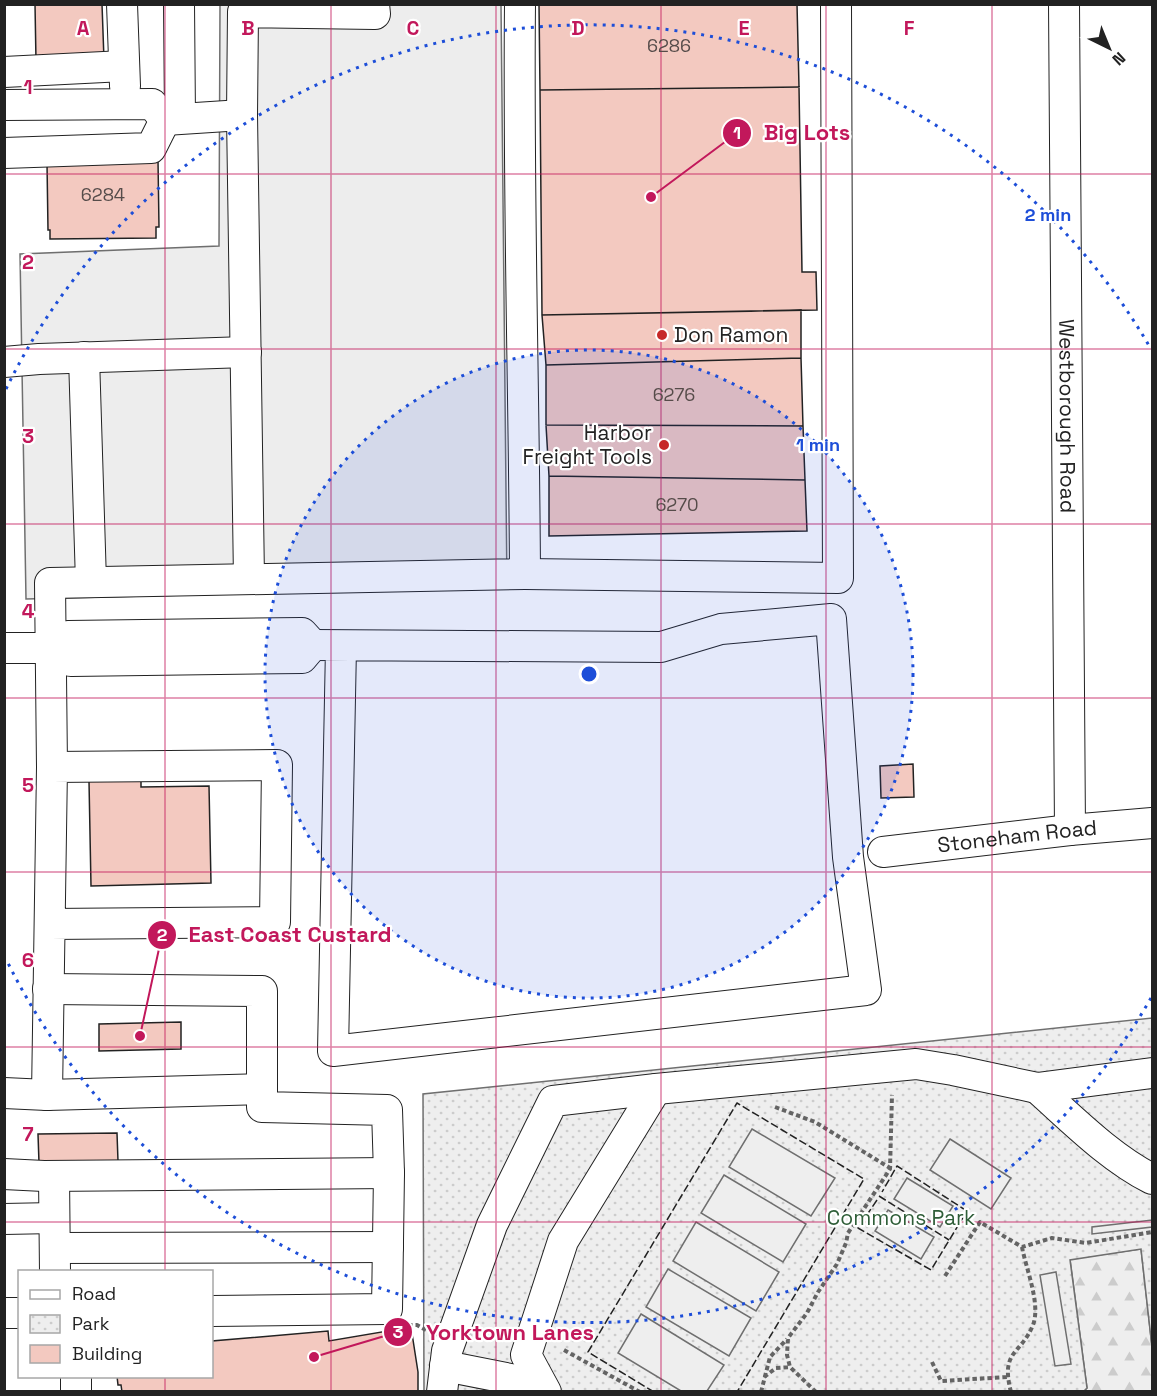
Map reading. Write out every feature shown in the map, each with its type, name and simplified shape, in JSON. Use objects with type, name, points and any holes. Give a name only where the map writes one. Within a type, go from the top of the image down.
[{"type":"street","points":[[122,4],[125,104]]},
{"type":"street","points":[[4,153],[151,147],[172,119],[179,4]]},
{"type":"street","points":[[249,579],[242,115],[243,12],[375,14],[374,4]]},
{"type":"street","points":[[520,4],[518,97],[525,574]]},
{"type":"street","points":[[47,1095],[56,648],[50,583],[525,574],[838,578],[836,4]]},
{"type":"street","name":"Westborough Road","points":[[1064,4],[1070,830]]},
{"type":"street","points":[[4,72],[124,66]]},
{"type":"street","points":[[4,105],[152,104],[172,119],[242,115]]},
{"type":"street","points":[[4,362],[246,352]]},
{"type":"street","points":[[84,357],[91,582]]},
{"type":"street","points":[[4,648],[56,648],[71,660],[163,660],[302,658],[327,646],[660,647],[721,629],[831,619],[848,857],[866,990],[333,1052],[327,646]]},
{"type":"street","points":[[50,924],[275,922],[277,765],[52,767]]},
{"type":"street","name":"Stoneham Road","points":[[883,852],[1070,830],[1152,823]]},
{"type":"street","points":[[48,989],[262,991],[262,1098]]},
{"type":"street","points":[[656,1089],[564,1241],[528,1380],[446,1366],[492,1225],[553,1101],[656,1089],[916,1064],[1037,1088],[1152,1073]]},
{"type":"street","points":[[1037,1088],[1080,1126],[1146,1167]]},
{"type":"street","points":[[4,1093],[47,1095],[195,1090],[387,1110],[389,1173],[387,1310],[213,1311]]},
{"type":"street","points":[[4,1174],[54,1176],[389,1173]]},
{"type":"street","points":[[54,1176],[56,1260],[388,1247]]},
{"type":"street","points":[[4,1219],[54,1218]]},
{"type":"path","points":[[761,1392],[770,1357],[807,1313],[837,1264],[848,1233],[890,1169],[892,1093]]},
{"type":"path","points":[[767,1101],[776,1107],[815,1122],[890,1169]]},
{"type":"path","points":[[945,1276],[980,1222],[1022,1247],[1035,1309],[1033,1324],[1011,1354],[1007,1377],[1011,1392]]},
{"type":"path","points":[[1022,1247],[1052,1238],[1086,1242],[1152,1232]]},
{"type":"path","points":[[387,1310],[401,1325],[417,1325],[446,1366]]},
{"type":"path","points":[[788,1338],[787,1355],[790,1367],[816,1392]]},
{"type":"path","points":[[564,1350],[640,1392]]},
{"type":"path","points":[[932,1362],[941,1381],[1007,1377]]},
{"type":"path","points":[[764,1377],[776,1368],[790,1367]]},
{"type":"green space","name":"Commons Park","points":[[1152,1018],[1152,1347],[1141,1249],[1070,1260],[1087,1388],[1084,1391],[424,1391],[423,1094]]},
{"type":"green space","points":[[752,1129],[835,1178],[811,1216],[729,1167]]},
{"type":"green space","points":[[950,1139],[1011,1178],[991,1209],[930,1170]]},
{"type":"green space","points":[[724,1175],[806,1224],[783,1262],[701,1213]]},
{"type":"green space","points":[[907,1178],[953,1206],[940,1227],[894,1199]]},
{"type":"green space","points":[[888,1210],[934,1237],[921,1259],[875,1231]]},
{"type":"green space","points":[[1152,1220],[1152,1227],[1092,1234],[1092,1227]]},
{"type":"green space","points":[[696,1222],[779,1272],[756,1311],[673,1261]]},
{"type":"green space","points":[[1141,1249],[1152,1347],[1152,1391],[1084,1391],[1087,1388],[1070,1259]]},
{"type":"green space","points":[[668,1269],[751,1318],[729,1356],[646,1307]]},
{"type":"green space","points":[[1056,1272],[1071,1364],[1055,1366],[1040,1275]]},
{"type":"green space","points":[[641,1314],[724,1365],[707,1391],[681,1391],[618,1353]]},
{"type":"shaded area","points":[[220,5],[501,5],[507,587],[26,599],[20,254],[219,246]]},
{"type":"building","points":[[35,4],[102,4],[104,60],[36,61]]},
{"type":"building","points":[[539,4],[797,4],[799,87],[540,90]]},
{"type":"building","points":[[799,87],[802,272],[816,272],[817,310],[542,315],[540,90]]},
{"type":"building","points":[[158,160],[159,227],[156,227],[156,238],[50,239],[47,163]]},
{"type":"building","points":[[801,310],[801,358],[546,365],[542,315]]},
{"type":"building","points":[[801,358],[803,426],[546,425],[546,365]]},
{"type":"building","points":[[546,425],[803,426],[805,480],[549,476]]},
{"type":"building","points":[[549,476],[805,480],[807,531],[549,536]]},
{"type":"building","points":[[913,764],[914,797],[881,798],[880,766]]},
{"type":"building","points":[[141,780],[141,787],[209,786],[211,883],[91,886],[89,781]]},
{"type":"building","points":[[181,1022],[181,1049],[99,1051],[99,1024]]},
{"type":"building","points":[[117,1133],[118,1161],[39,1163],[38,1134]]},
{"type":"building","points":[[411,1327],[418,1372],[418,1392],[122,1392],[121,1385],[118,1385],[117,1378],[213,1378],[213,1341],[328,1331],[329,1341]]},
{"type":"fence","points":[[654,1392],[588,1352],[737,1103],[864,1179],[737,1392]]},
{"type":"fence","points":[[877,1200],[858,1228],[931,1270],[967,1211],[897,1166],[882,1192]]},
{"type":"fence","points":[[879,1196],[949,1240]]},
{"type":"place","name":"Big Lots","points":[[651,197]]},
{"type":"place","name":"Don Ramon","points":[[662,335]]},
{"type":"place","name":"Harbor Freight Tools","points":[[664,445]]},
{"type":"place","name":"East Coast Custard","points":[[140,1036]]},
{"type":"place","name":"Yorktown Lanes","points":[[314,1357]]}]
